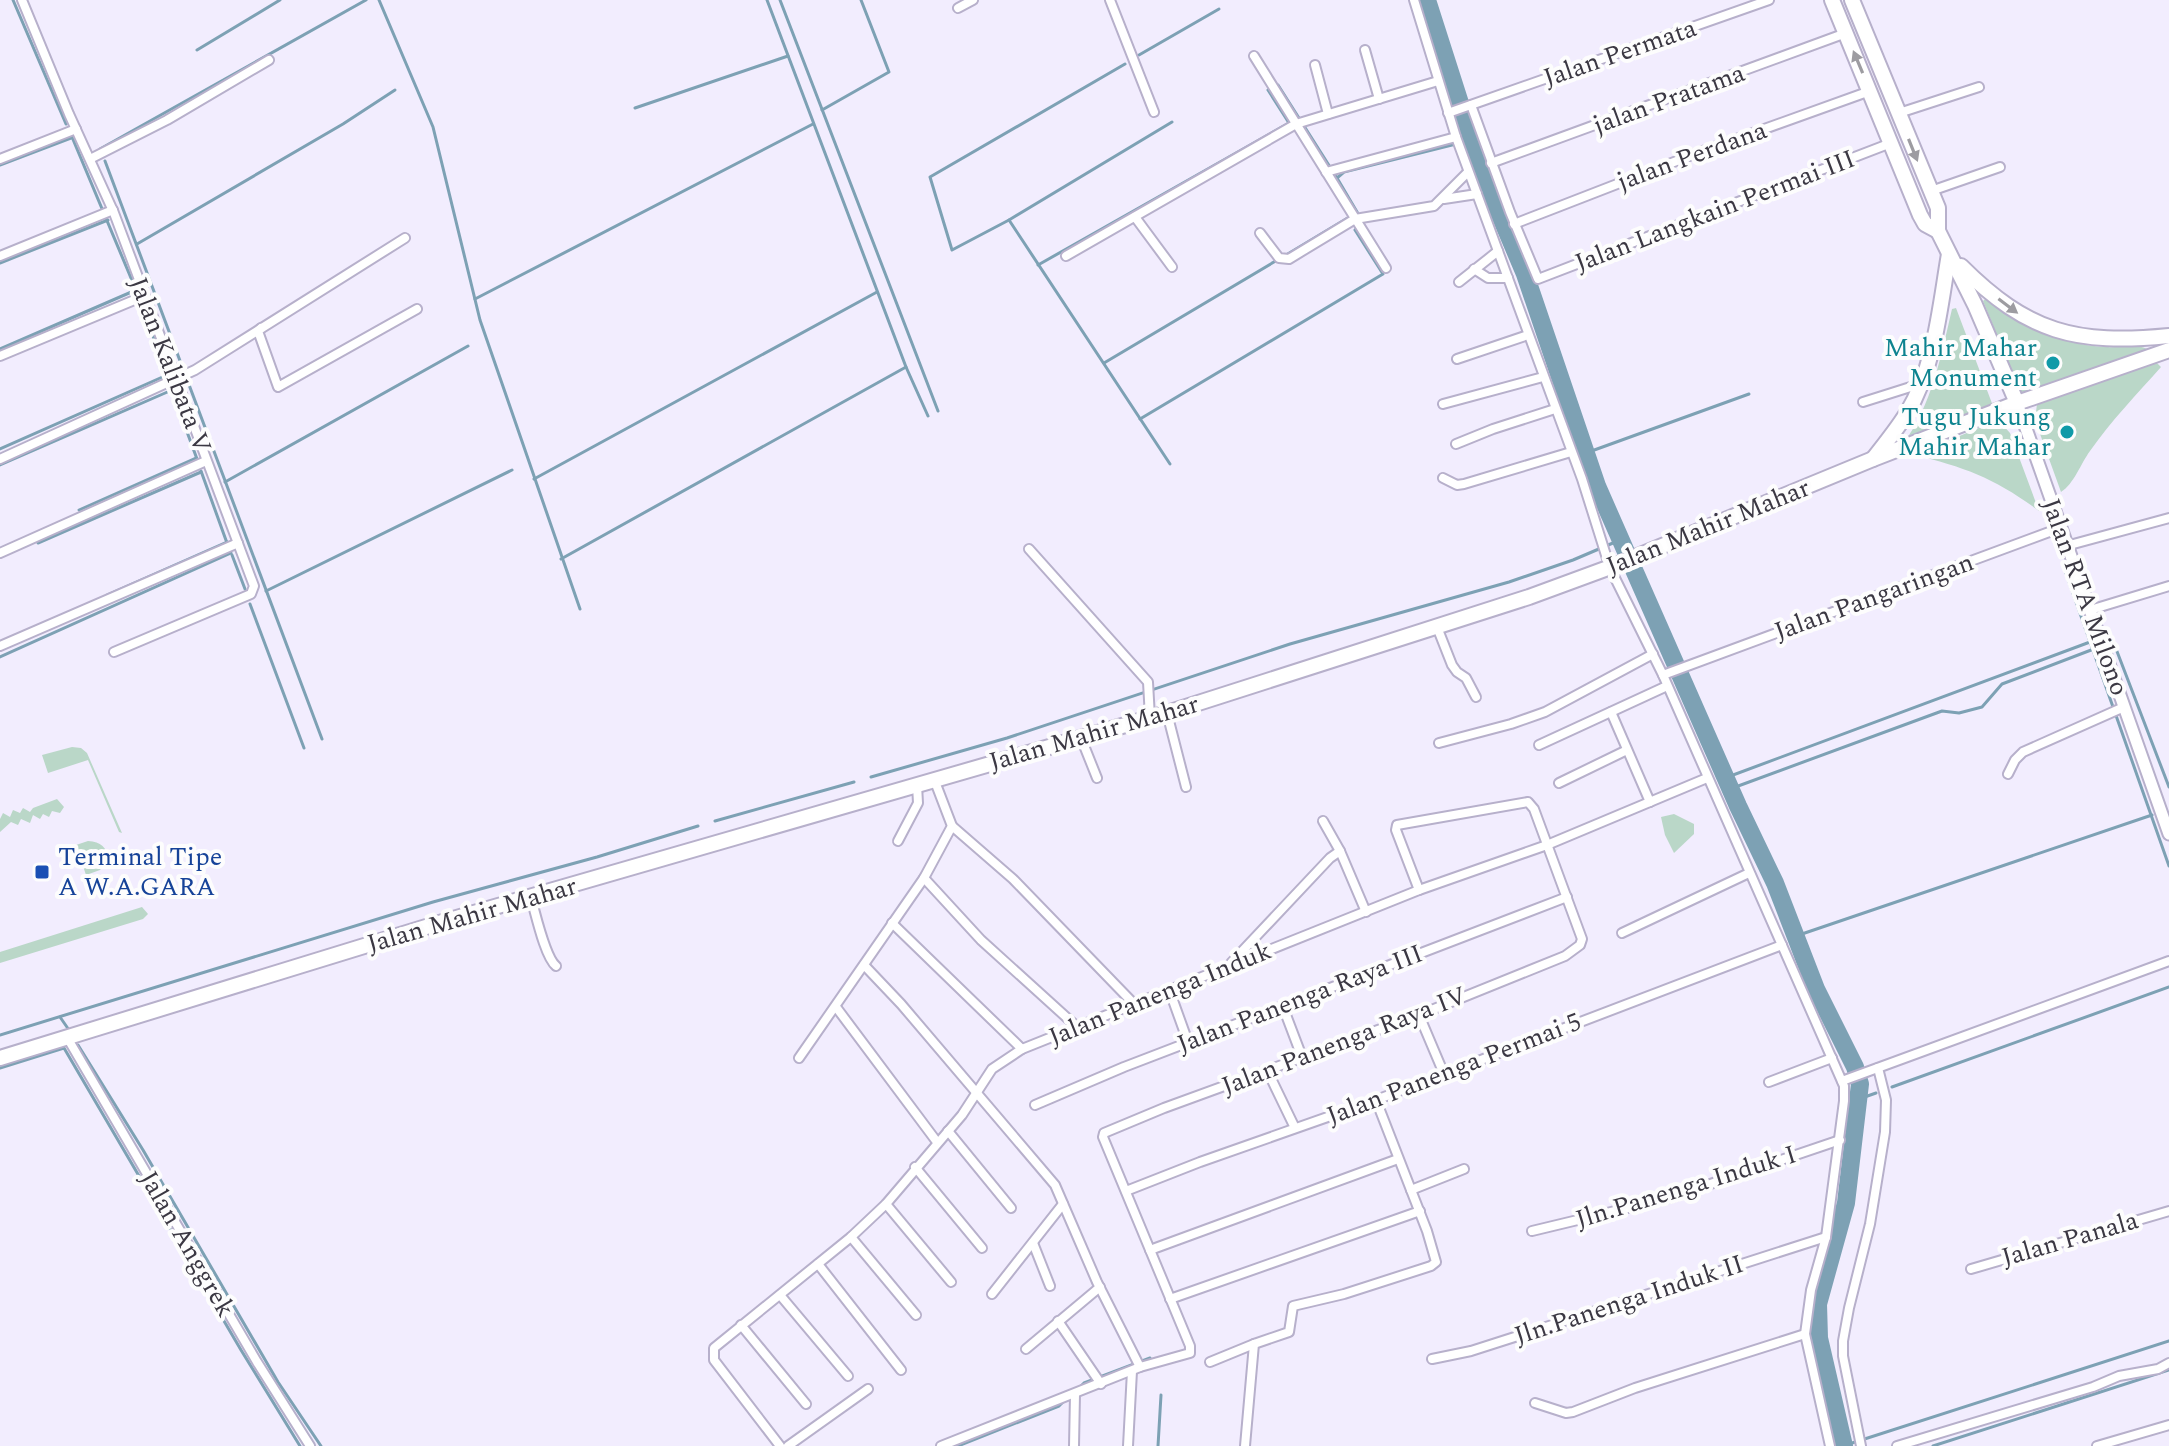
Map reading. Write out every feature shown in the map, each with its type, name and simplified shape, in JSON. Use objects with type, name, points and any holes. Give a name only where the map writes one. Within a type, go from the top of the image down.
[{"type":"highway","name":"Jalan RTA Milono","points":[[1832,0],[1923,220],[1938,231]]},
{"type":"highway","name":"Jalan RTA Milono","points":[[1856,1],[1939,213],[1938,231],[1975,305],[2017,403]]},
{"type":"highway","points":[[1949,254],[1975,281],[2013,310],[2050,329],[2096,338],[2169,336]]},
{"type":"highway","points":[[1873,459],[1907,413],[1921,384],[1949,254]]},
{"type":"highway","name":"Jalan Mahir Mahar","points":[[0,1058],[412,931],[1167,713],[1437,627],[1613,566],[2017,403],[2169,350]]},
{"type":"street","name":"Jalan Kalibata V","points":[[22,0],[113,210],[144,296],[182,376],[206,461],[254,586],[251,594],[114,652]]},
{"type":"street","points":[[958,8],[973,0]]},
{"type":"street","points":[[1110,0],[1154,112]]},
{"type":"street","points":[[1414,0],[1468,172],[1613,566],[1653,654],[1666,673],[1667,686],[1707,778],[1832,1058],[1845,1080],[1826,1237],[1811,1290],[1805,1334],[1830,1446]]},
{"type":"street","name":"Jalan Permata","points":[[1448,113],[1769,0]]},
{"type":"street","name":"jalan Pratama","points":[[1491,163],[1846,33]]},
{"type":"street","points":[[1365,50],[1379,99]]},
{"type":"street","points":[[1254,56],[1386,268]]},
{"type":"street","points":[[90,159],[167,120],[269,60]]},
{"type":"street","points":[[1315,65],[1328,114]]},
{"type":"street","points":[[1066,256],[1296,124],[1438,81]]},
{"type":"street","points":[[1899,113],[1979,87]]},
{"type":"street","name":"jalan Perdana","points":[[1514,224],[1870,91]]},
{"type":"street","points":[[1465,107],[1514,224]]},
{"type":"street","points":[[0,159],[76,129]]},
{"type":"street","points":[[1326,172],[1456,137]]},
{"type":"street","name":"Jalan Langkain Permai III","points":[[1514,224],[1538,279],[1891,143]]},
{"type":"street","points":[[1931,191],[2000,167]]},
{"type":"street","points":[[1260,233],[1279,258],[1286,260],[1355,219],[1434,206],[1468,172]]},
{"type":"street","points":[[1444,199],[1477,194]]},
{"type":"street","points":[[0,256],[113,210]]},
{"type":"street","points":[[1135,217],[1172,267]]},
{"type":"street","points":[[0,459],[182,376],[405,238]]},
{"type":"street","points":[[1459,282],[1498,251]]},
{"type":"street","points":[[1474,269],[1488,278],[1508,278]]},
{"type":"street","points":[[0,356],[144,296]]},
{"type":"street","points":[[258,331],[278,387],[417,309]]},
{"type":"street","points":[[1457,359],[1528,335]]},
{"type":"street","points":[[1443,404],[1543,377]]},
{"type":"street","points":[[1863,402],[1921,384]]},
{"type":"street","name":"Jalan RTA Milono","points":[[2017,403],[2169,834]]},
{"type":"street","points":[[1456,444],[1555,409]]},
{"type":"street","points":[[1443,478],[1457,485],[1464,484],[1571,452]]},
{"type":"street","points":[[0,553],[206,461]]},
{"type":"street","points":[[2066,546],[2169,518]]},
{"type":"street","name":"Jalan Pangaringan","points":[[1666,673],[2060,528]]},
{"type":"street","points":[[0,646],[238,543]]},
{"type":"street","points":[[1029,549],[1148,682],[1150,718]]},
{"type":"street","points":[[2090,610],[2169,586]]},
{"type":"street","points":[[1437,627],[1452,665],[1466,678],[1476,697]]},
{"type":"street","points":[[1439,743],[1545,712],[1653,654]]},
{"type":"street","points":[[1539,745],[1667,686]]},
{"type":"street","points":[[2008,774],[2023,752],[2124,707]]},
{"type":"street","points":[[1611,712],[1650,802]]},
{"type":"street","points":[[1167,713],[1186,787]]},
{"type":"street","points":[[1081,738],[1097,778]]},
{"type":"street","points":[[1559,783],[1627,750]]},
{"type":"street","name":"Jalan Panenga Induk","points":[[780,1446],[712,1354],[714,1348],[851,1237],[886,1204],[948,1131],[992,1069],[1022,1049],[1076,1026],[1170,992],[1419,890],[1547,845],[1707,778]]},
{"type":"street","points":[[934,779],[952,826],[1013,879],[1135,1005]]},
{"type":"street","points":[[898,841],[918,803],[917,785]]},
{"type":"street","points":[[1419,890],[1396,830],[1400,824],[1528,802],[1567,897]]},
{"type":"street","points":[[1323,821],[1340,851],[1366,912]]},
{"type":"street","points":[[799,1058],[924,878],[952,826]]},
{"type":"street","points":[[1227,967],[1340,851]]},
{"type":"street","points":[[1622,933],[1749,873]]},
{"type":"street","points":[[924,878],[981,940],[1076,1026]]},
{"type":"street","name":"Jalan Panenga Raya IV","points":[[1126,1191],[1104,1133],[1419,1015],[1565,956],[1580,945],[1582,939],[1567,897]]},
{"type":"street","name":"Jalan Panenga Raya III","points":[[1035,1105],[1188,1042],[1567,897]]},
{"type":"street","points":[[531,898],[545,951],[556,966]]},
{"type":"street","points":[[892,923],[1022,1049]]},
{"type":"street","name":"Jalan Panenga Permai 5","points":[[1126,1191],[1376,1100],[1782,945]]},
{"type":"street","points":[[1845,1080],[2169,961]]},
{"type":"street","points":[[864,965],[1052,1182],[1136,1369],[1128,1446]]},
{"type":"street","points":[[1170,992],[1188,1042]]},
{"type":"street","points":[[836,1007],[937,1142]]},
{"type":"street","points":[[1283,1007],[1302,1057]]},
{"type":"street","points":[[1419,1015],[1444,1074]]},
{"type":"street","name":"Jalan Anggrek","points":[[68,1039],[242,1337],[310,1446]]},
{"type":"street","points":[[1769,1082],[1832,1058]]},
{"type":"street","points":[[1861,1446],[1843,1356],[1843,1341],[1870,1224],[1885,1132],[1886,1100],[1878,1068]]},
{"type":"street","points":[[1267,1070],[1295,1128]]},
{"type":"street","points":[[1210,1362],[1289,1332],[1292,1308],[1296,1304],[1344,1294],[1434,1264],[1435,1255],[1420,1211],[1376,1100]]},
{"type":"street","points":[[948,1131],[1011,1208]]},
{"type":"street","name":"Jln.Panenga Induk I","points":[[1532,1231],[1669,1198],[1840,1140]]},
{"type":"street","points":[[1150,1250],[1398,1159]]},
{"type":"street","points":[[915,1167],[982,1248]]},
{"type":"street","points":[[1411,1190],[1464,1169]]},
{"type":"street","points":[[941,1446],[1136,1369],[1190,1353],[1190,1346],[1126,1191]]},
{"type":"street","points":[[886,1204],[951,1282]]},
{"type":"street","points":[[992,1294],[1063,1204]]},
{"type":"street","points":[[1170,1299],[1420,1211]]},
{"type":"street","name":"Jalan Panala","points":[[1971,1269],[2169,1211]]},
{"type":"street","points":[[851,1237],[916,1315]]},
{"type":"street","name":"Jln.Panenga Induk II","points":[[1432,1359],[1471,1351],[1826,1237]]},
{"type":"street","points":[[1033,1243],[1050,1286]]},
{"type":"street","points":[[818,1264],[901,1370]]},
{"type":"street","points":[[1026,1349],[1100,1287]]},
{"type":"street","points":[[780,1295],[848,1376]]},
{"type":"street","points":[[1058,1321],[1101,1384]]},
{"type":"street","points":[[741,1325],[806,1404]]},
{"type":"street","points":[[1535,1403],[1570,1413],[1635,1388],[1805,1334]]},
{"type":"street","points":[[1245,1446],[1254,1344]]},
{"type":"street","points":[[1897,1446],[2093,1387],[2119,1376],[2158,1369],[2169,1363]]},
{"type":"street","points":[[788,1446],[868,1389]]},
{"type":"street","points":[[1074,1446],[1075,1394]]},
{"type":"street","points":[[2097,1446],[2169,1425]]},
{"type":"green space","points":[[1986,298],[2013,317],[2057,338],[2089,345],[2134,346],[2149,350],[2022,396],[1983,301]]},
{"type":"green space","points":[[1956,308],[1993,406],[1903,444],[1928,397],[1952,309]]},
{"type":"green space","points":[[2154,360],[2161,367],[2107,429],[2070,484],[2061,492],[2035,420],[2037,404]]},
{"type":"green space","points":[[1993,422],[2001,423],[2010,433],[2039,511],[1980,476],[1914,455]]},
{"type":"green space","points":[[72,747],[81,748],[87,753],[122,833],[88,760],[48,773],[42,755]]},
{"type":"green space","points":[[57,799],[64,807],[60,813],[52,811],[49,817],[43,814],[40,819],[33,815],[30,823],[21,819],[18,825],[11,822],[0,832],[3,813],[10,817],[13,810],[20,813],[23,808],[30,812]]},
{"type":"green space","points":[[1674,814],[1694,824],[1694,834],[1674,853],[1661,817]]},
{"type":"green space","points":[[88,841],[102,846],[108,860],[100,870],[86,875],[76,845]]},
{"type":"green space","points":[[142,907],[148,914],[143,919],[0,963],[0,952]]},
{"type":"waterway","points":[[13,0],[66,124]]},
{"type":"waterway","points":[[197,50],[280,0]]},
{"type":"waterway","points":[[100,149],[366,0]]},
{"type":"waterway","points":[[379,0],[433,127],[480,320],[580,609]]},
{"type":"waterway","points":[[767,0],[906,367],[928,416]]},
{"type":"waterway","points":[[780,0],[938,411]]},
{"type":"waterway","points":[[822,110],[889,72],[861,0]]},
{"type":"waterway","points":[[1427,0],[1483,175],[1525,274],[1597,486],[1775,883],[1816,989],[1855,1067],[1860,1084],[1846,1203],[1818,1304],[1819,1338],[1844,1446]]},
{"type":"waterway","points":[[1139,55],[1219,9]]},
{"type":"waterway","points":[[635,108],[788,56]]},
{"type":"waterway","points":[[1009,220],[952,250],[930,177],[1125,64]]},
{"type":"waterway","points":[[1038,265],[1289,123],[1268,90],[1278,85],[1337,178]]},
{"type":"waterway","points":[[137,244],[343,124],[395,90]]},
{"type":"waterway","points":[[1170,464],[1009,220],[1172,122]]},
{"type":"waterway","points":[[475,299],[813,124]]},
{"type":"waterway","points":[[0,349],[136,290],[72,137]]},
{"type":"waterway","points":[[0,165],[71,138]]},
{"type":"waterway","points":[[1360,217],[1337,178],[1344,172],[1472,140]]},
{"type":"waterway","points":[[105,161],[322,739]]},
{"type":"waterway","points":[[1286,255],[1351,216]]},
{"type":"waterway","points":[[0,263],[108,220]]},
{"type":"waterway","points":[[1140,419],[1383,274],[1355,230],[1360,226]]},
{"type":"waterway","points":[[1104,363],[1279,259]]},
{"type":"waterway","points":[[534,479],[877,292]]},
{"type":"waterway","points":[[142,305],[167,376]]},
{"type":"waterway","points":[[225,482],[468,346]]},
{"type":"waterway","points":[[561,559],[906,367]]},
{"type":"waterway","points":[[0,449],[167,375]]},
{"type":"waterway","points":[[169,383],[197,459]]},
{"type":"waterway","points":[[0,465],[172,390]]},
{"type":"waterway","points":[[1586,453],[1749,394]]},
{"type":"waterway","points":[[79,510],[196,458]]},
{"type":"waterway","points":[[266,591],[512,470]]},
{"type":"waterway","points":[[201,471],[227,543]]},
{"type":"waterway","points":[[38,543],[201,472]]},
{"type":"waterway","points":[[871,777],[1007,738],[1290,644],[1509,582],[1620,540]]},
{"type":"waterway","points":[[107,595],[227,542]]},
{"type":"waterway","points":[[0,657],[231,553]]},
{"type":"waterway","points":[[232,555],[245,589]]},
{"type":"waterway","points":[[2063,565],[2169,866]]},
{"type":"waterway","points":[[1633,582],[1748,833],[1809,983],[1855,1067]]},
{"type":"waterway","points":[[250,604],[304,748]]},
{"type":"waterway","points":[[2106,644],[2113,641],[2169,787]]},
{"type":"waterway","points":[[1725,778],[2090,642]]},
{"type":"waterway","points":[[1730,789],[1942,711],[1959,713],[1982,707],[2002,684],[2099,647]]},
{"type":"waterway","points":[[715,821],[854,782]]},
{"type":"waterway","points":[[1796,936],[2152,815]]},
{"type":"waterway","points":[[0,1035],[433,902],[698,826]]},
{"type":"waterway","points":[[1892,1087],[2169,987]]},
{"type":"waterway","points":[[60,1017],[69,1030]]},
{"type":"waterway","points":[[78,1045],[278,1382],[321,1446]]},
{"type":"waterway","points":[[0,1068],[64,1048],[300,1446]]},
{"type":"waterway","points":[[1859,1099],[1876,1093]]},
{"type":"waterway","points":[[1849,1444],[2169,1341]]},
{"type":"waterway","points":[[1079,1388],[1084,1383],[1150,1358]]},
{"type":"waterway","points":[[1933,1446],[2169,1370]]},
{"type":"waterway","points":[[1158,1446],[1161,1395]]},
{"type":"waterway","points":[[958,1446],[1059,1406],[1064,1401]]},
{"type":"place","name":"Mahir Mahar Monument","points":[[2053,363]]},
{"type":"place","name":"Tugu Jukung Mahir Mahar","points":[[2067,432]]},
{"type":"place","name":"Terminal Tipe A W.A.GARA","points":[[42,872]]}]
